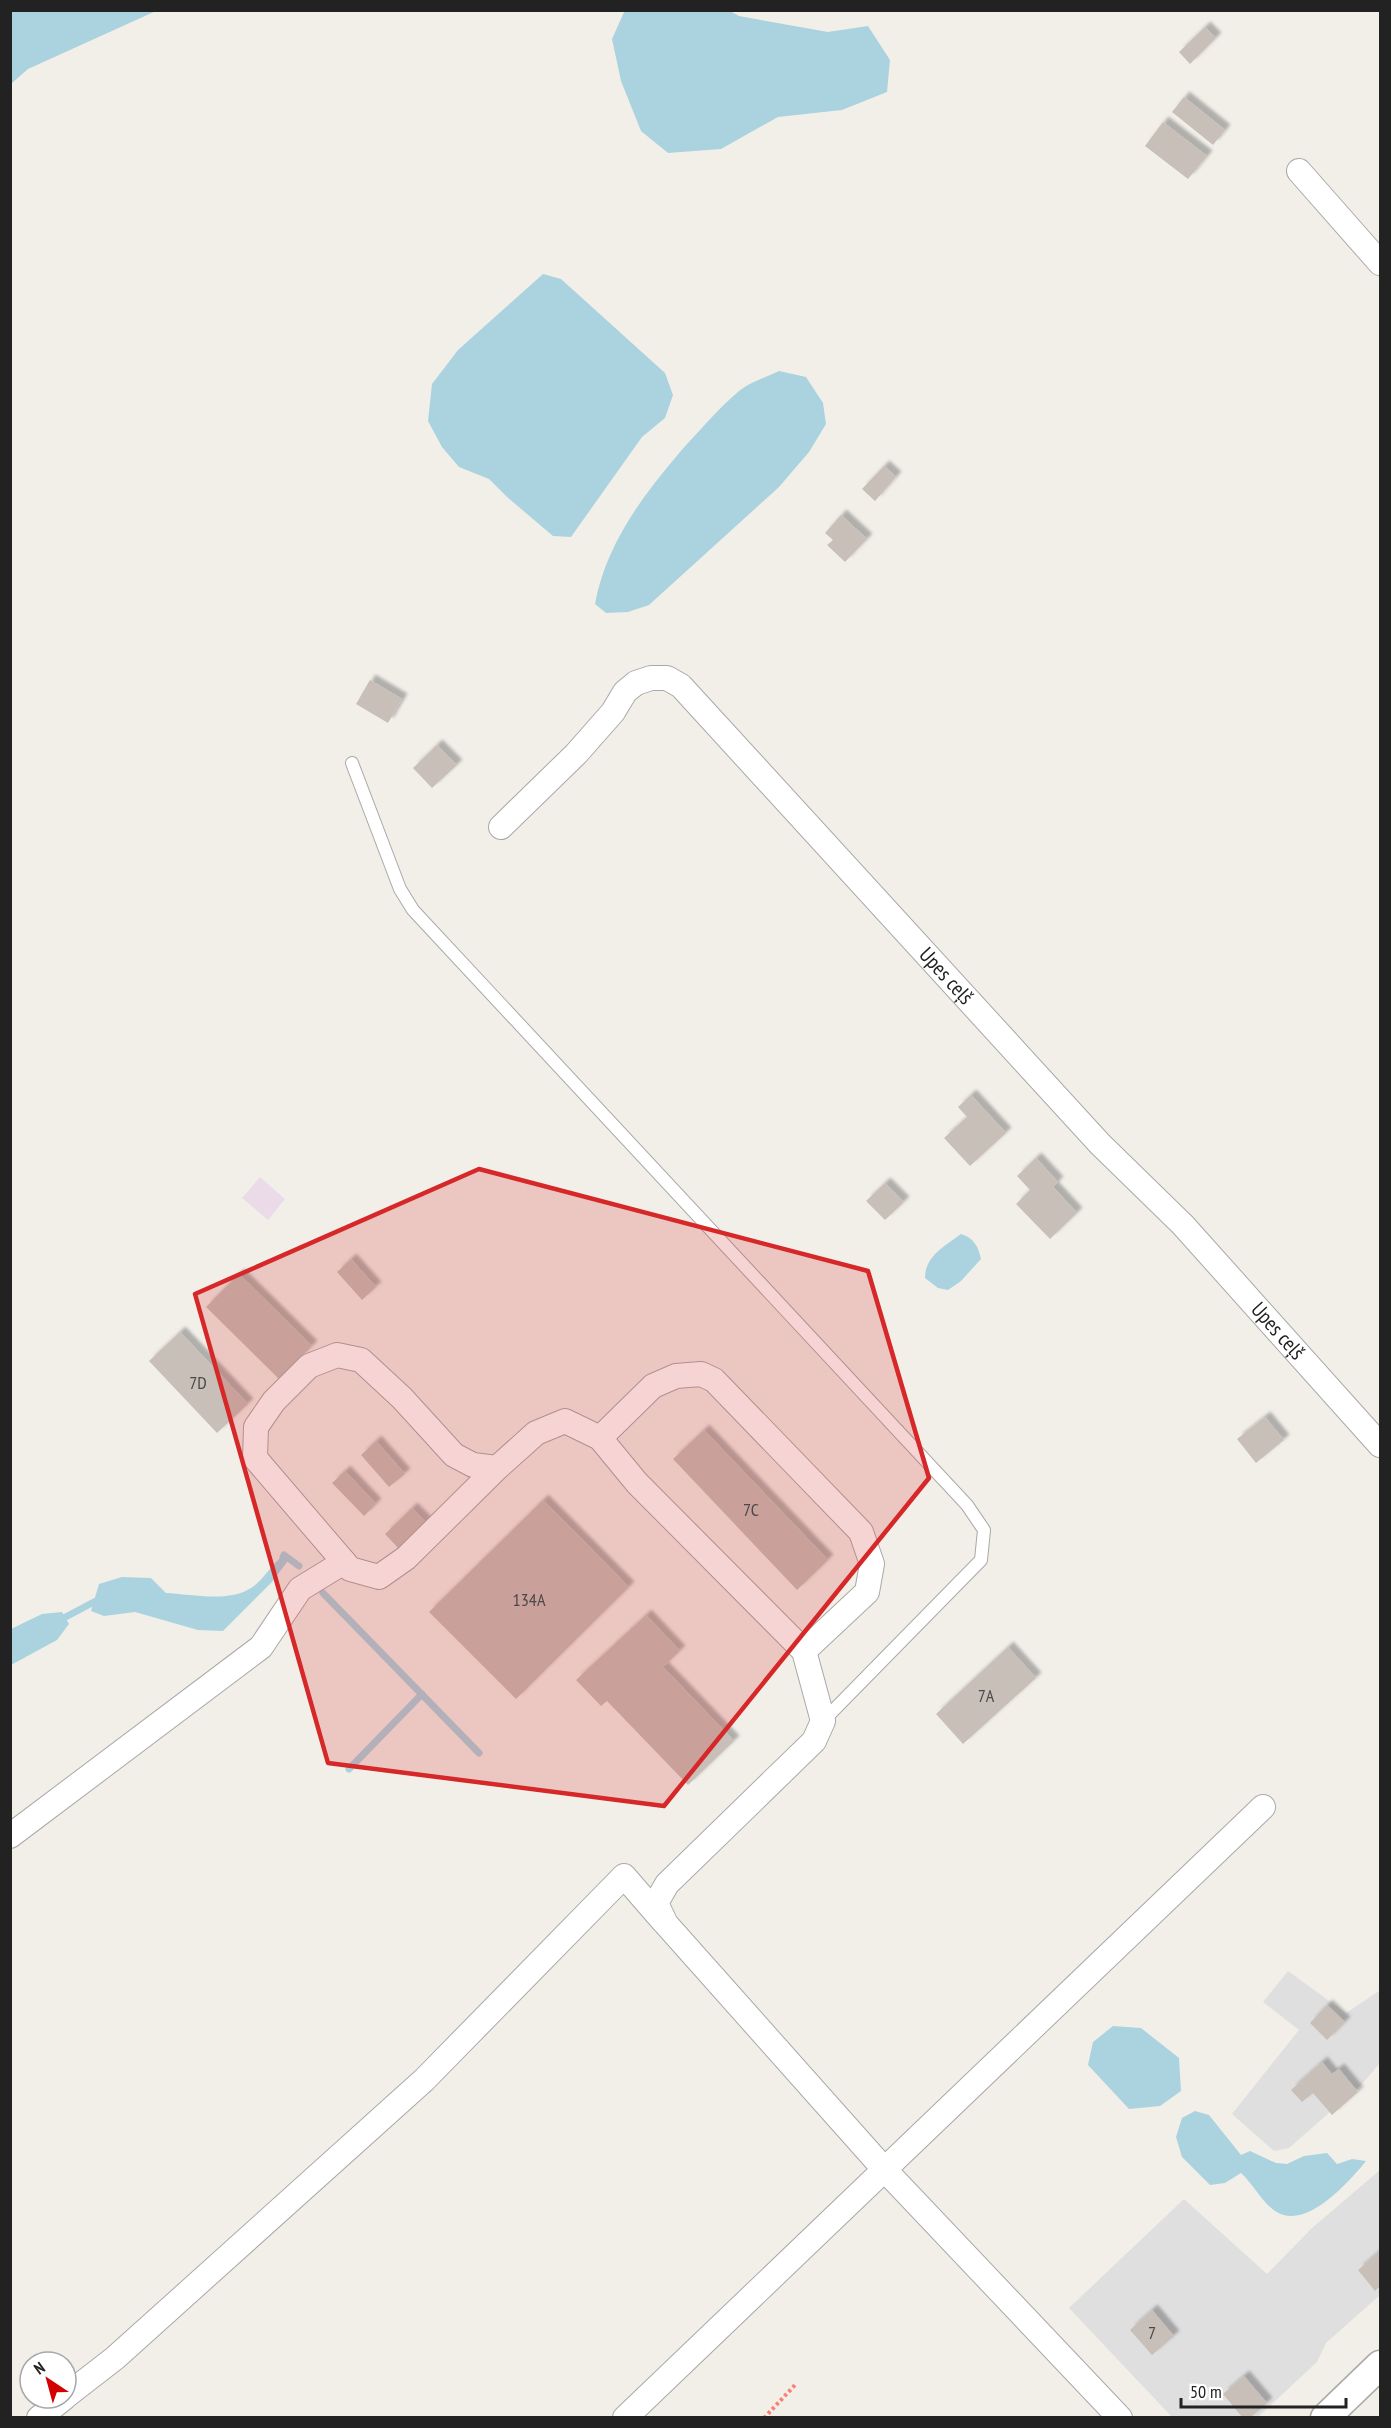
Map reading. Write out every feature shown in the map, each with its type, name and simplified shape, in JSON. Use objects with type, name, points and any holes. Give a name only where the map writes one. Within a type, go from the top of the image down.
[{"type":"street","points":[[1299,171],[1380,263]]},
{"type":"street","name":"Upes ceļš","points":[[501,827],[576,754],[613,712],[626,692],[636,683],[651,678],[667,678],[681,686],[1100,1144],[1183,1225],[1380,1445]]},
{"type":"street","points":[[497,1468],[472,1465],[454,1455],[402,1398],[361,1360],[337,1355],[309,1366],[274,1401],[256,1427],[255,1458],[350,1569],[380,1577],[406,1558],[497,1468],[536,1433],[565,1421],[600,1438],[637,1483],[804,1651],[823,1721],[814,1741],[667,1884],[656,1903],[666,1924]]},
{"type":"street","points":[[600,1438],[653,1386],[676,1376],[701,1374],[714,1380],[861,1532],[872,1564],[867,1592],[804,1651]]},
{"type":"street","points":[[10,1836],[261,1647],[300,1589],[344,1562]]},
{"type":"street","points":[[625,2418],[1263,1807]]},
{"type":"street","points":[[78,2387],[124,2350],[424,2080],[624,1876],[884,2169],[1120,2418]]},
{"type":"street","points":[[1324,2418],[1380,2365]]},
{"type":"lane","points":[[352,762],[395,879],[413,910],[967,1505],[984,1530],[981,1560],[823,1721]]},
{"type":"path","points":[[764,2418],[796,2384]]},
{"type":"highlighted area","points":[[479,1169],[868,1271],[929,1478],[664,1806],[328,1763],[195,1294]]},
{"type":"shaded area","points":[[260,1177],[285,1199],[268,1220],[242,1198]]},
{"type":"shaded area","points":[[1288,1971],[1346,2013],[1379,1991],[1380,2063],[1363,2083],[1289,2148],[1274,2151],[1232,2114],[1299,2030],[1263,2002]]},
{"type":"shaded area","points":[[1380,2170],[1380,2295],[1326,2343],[1317,2362],[1258,2417],[1172,2417],[1069,2308],[1184,2199],[1267,2274],[1312,2228]]},
{"type":"water","points":[[11,10],[156,11],[28,69],[11,84]]},
{"type":"water","points":[[625,10],[730,11],[739,16],[828,32],[868,26],[890,60],[887,92],[842,110],[778,117],[721,149],[668,153],[641,131],[621,81],[612,39]]},
{"type":"water","points":[[543,274],[561,279],[665,373],[673,395],[665,418],[642,437],[571,537],[553,536],[489,479],[459,467],[442,447],[428,421],[432,384],[458,350]]},
{"type":"water","points":[[779,371],[806,377],[823,403],[826,424],[809,452],[779,487],[649,605],[628,612],[606,613],[595,604],[600,581],[618,538],[643,498],[687,444],[732,397],[748,385]]},
{"type":"water","points":[[961,1234],[975,1243],[981,1259],[961,1281],[948,1290],[938,1288],[925,1278],[928,1264],[937,1252]]},
{"type":"water","points":[[284,1555],[290,1558],[272,1582],[223,1631],[198,1630],[135,1612],[104,1616],[91,1611],[99,1584],[122,1577],[151,1578],[166,1593],[221,1596],[242,1593],[256,1585]]},
{"type":"water","points":[[62,1612],[69,1624],[57,1640],[11,1665],[11,1629],[42,1614]]},
{"type":"water","points":[[1113,2026],[1141,2028],[1179,2058],[1181,2091],[1160,2106],[1129,2109],[1088,2065],[1093,2042]]},
{"type":"water","points":[[1195,2111],[1209,2115],[1241,2155],[1250,2151],[1276,2163],[1287,2164],[1304,2156],[1327,2153],[1337,2164],[1352,2159],[1366,2161],[1338,2192],[1325,2202],[1299,2215],[1287,2216],[1270,2207],[1241,2173],[1225,2183],[1210,2185],[1182,2157],[1176,2137],[1182,2118]]},
{"type":"building","points":[[1205,27],[1216,38],[1190,64],[1179,52]]},
{"type":"building","points":[[1184,97],[1225,130],[1213,145],[1172,112]]},
{"type":"building","points":[[1163,122],[1207,156],[1188,179],[1145,146]]},
{"type":"building","points":[[884,466],[896,477],[875,501],[862,489]]},
{"type":"building","points":[[841,515],[867,539],[845,562],[827,545],[833,540],[825,533]]},
{"type":"building","points":[[370,680],[402,699],[388,723],[356,704]]},
{"type":"building","points":[[437,745],[457,765],[432,788],[413,768]]},
{"type":"building","points":[[971,1095],[1006,1133],[970,1166],[944,1138],[967,1117],[958,1107]]},
{"type":"building","points":[[1036,1158],[1058,1182],[1053,1187],[1077,1213],[1050,1239],[1016,1204],[1030,1190],[1017,1176]]},
{"type":"building","points":[[885,1183],[904,1202],[885,1220],[866,1201]]},
{"type":"building","points":[[351,1259],[376,1287],[362,1300],[337,1272]]},
{"type":"building","points":[[239,1274],[312,1346],[279,1379],[206,1307]]},
{"type":"building","points":[[180,1332],[248,1404],[217,1433],[149,1361]]},
{"type":"building","points":[[1265,1417],[1284,1440],[1256,1463],[1237,1439]]},
{"type":"building","points":[[704,1430],[828,1560],[797,1590],[673,1459]]},
{"type":"building","points":[[376,1441],[405,1474],[389,1487],[361,1455]]},
{"type":"building","points":[[345,1471],[376,1504],[364,1516],[332,1483]]},
{"type":"building","points":[[543,1500],[629,1587],[516,1699],[429,1612]]},
{"type":"building","points":[[412,1508],[427,1523],[399,1549],[385,1534]]},
{"type":"building","points":[[646,1615],[680,1651],[663,1667],[734,1741],[688,1785],[607,1701],[601,1706],[576,1680]]},
{"type":"building","points":[[1008,1647],[1036,1678],[963,1744],[936,1714]]},
{"type":"building","points":[[1327,2005],[1345,2022],[1327,2040],[1310,2023]]},
{"type":"building","points":[[1322,2062],[1332,2074],[1339,2069],[1358,2092],[1332,2115],[1313,2093],[1302,2102],[1291,2090]]},
{"type":"building","points":[[1380,2251],[1380,2286],[1375,2291],[1358,2270]]},
{"type":"building","points":[[1152,2310],[1174,2336],[1152,2355],[1130,2330]]},
{"type":"building","points":[[1244,2376],[1267,2403],[1250,2418],[1243,2418],[1223,2394]]},
{"type":"waterway","points":[[283,1557],[284,1555],[299,1566]]},
{"type":"waterway","points":[[323,1593],[479,1753]]},
{"type":"waterway","points":[[58,1621],[102,1600]]},
{"type":"waterway","points":[[349,1769],[422,1694]]}]
